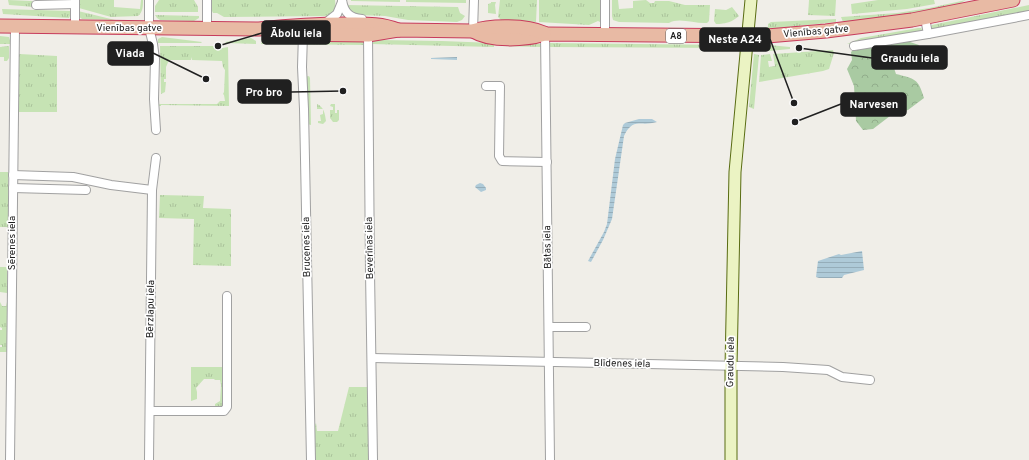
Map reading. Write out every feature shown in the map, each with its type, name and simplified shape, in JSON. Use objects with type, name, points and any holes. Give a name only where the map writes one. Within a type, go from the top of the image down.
[{"type":"highway","name":"Vienības gatve","points":[[259,29],[284,34],[368,35],[398,30],[473,31],[483,27],[497,26],[530,29],[545,34],[747,37],[826,31],[925,18],[1013,0]]},
{"type":"highway","name":"Vienības gatve","points":[[0,26],[259,29],[324,24],[376,24],[398,30]]},
{"type":"main road","name":"Graudu iela","points":[[731,460],[731,367],[735,172],[751,0]]},
{"type":"street","points":[[149,0],[149,28],[155,59],[154,99],[156,130]]},
{"type":"street","points":[[207,0],[207,29]]},
{"type":"street","points":[[473,31],[474,0]]},
{"type":"street","points":[[605,0],[605,35]]},
{"type":"street","points":[[342,1],[346,11],[353,18],[364,19],[376,24]]},
{"type":"street","points":[[324,24],[337,14],[342,1]]},
{"type":"street","points":[[36,5],[75,2],[75,28]]},
{"type":"street","points":[[854,46],[1029,15]]},
{"type":"street","points":[[925,18],[928,34]]},
{"type":"street","name":"Sērenes iela","points":[[10,460],[15,27]]},
{"type":"street","name":"Brucenes iela","points":[[303,34],[302,67],[311,460]]},
{"type":"street","name":"Bātas iela","points":[[545,34],[550,460]]},
{"type":"street","name":"Beverīnas iela","points":[[368,35],[373,460]]},
{"type":"street","points":[[486,86],[500,86],[499,156],[502,161],[547,162]]},
{"type":"street","name":"Bērzlapu iela","points":[[149,460],[152,190],[156,158]]},
{"type":"street","points":[[13,175],[73,177],[111,185],[152,190]]},
{"type":"street","points":[[13,188],[86,190]]},
{"type":"street","points":[[150,411],[224,411],[227,407],[227,296]]},
{"type":"street","points":[[549,327],[586,327]]},
{"type":"street","name":"Blīdenes iela","points":[[372,358],[783,367],[828,370],[842,377],[870,380]]},
{"type":"green space","points":[[8,0],[32,1],[35,7],[9,5]]},
{"type":"green space","points":[[79,0],[114,0],[114,7],[140,9],[141,0],[143,0],[143,7],[138,16],[111,17],[79,8]]},
{"type":"green space","points":[[159,0],[194,0],[198,7],[198,12],[155,12],[155,6]]},
{"type":"green space","points":[[210,0],[335,0],[335,8],[332,13],[325,16],[224,17],[217,13],[213,13]]},
{"type":"green space","points":[[400,0],[400,2],[351,1]]},
{"type":"green space","points":[[406,0],[466,0],[466,3],[406,2]]},
{"type":"green space","points":[[500,0],[537,0],[536,22],[501,20],[498,17]]},
{"type":"green space","points":[[539,0],[602,0],[602,17],[600,22],[598,21],[589,25],[539,22]]},
{"type":"green space","points":[[612,0],[618,0],[619,9],[633,8],[633,1],[646,0],[650,3],[654,3],[655,1],[669,1],[685,5],[710,5],[709,21],[707,23],[682,21],[673,21],[669,23],[619,22],[613,20]]},
{"type":"green space","points":[[809,0],[836,0],[835,16],[808,15]]},
{"type":"green space","points":[[878,0],[934,0],[935,4],[907,9],[852,14],[851,4]]},
{"type":"green space","points":[[966,0],[959,4],[902,15],[843,22],[841,17],[897,13]]},
{"type":"green space","points":[[491,2],[496,2],[496,14],[488,13],[488,4]]},
{"type":"green space","points":[[346,5],[458,7],[460,13],[465,16],[462,20],[457,22],[408,20],[385,16],[358,15],[352,13]]},
{"type":"green space","points":[[1029,5],[1029,12],[937,29],[931,28],[932,25]]},
{"type":"green space","points":[[732,7],[739,16],[729,22],[716,24],[714,21],[715,9],[726,10]]},
{"type":"green space","points":[[2,9],[70,11],[71,14],[69,18],[3,14]]},
{"type":"green space","points":[[78,11],[115,20],[82,19],[78,16]]},
{"type":"green space","points":[[155,15],[199,16],[199,18],[194,21],[160,20]]},
{"type":"green space","points":[[836,19],[836,22],[768,29],[768,24],[771,22]]},
{"type":"green space","points":[[921,28],[923,31],[873,42],[847,44],[861,38]]},
{"type":"green space","points":[[0,36],[9,37],[11,44],[0,44]]},
{"type":"green space","points":[[162,37],[202,42],[158,43],[158,39]]},
{"type":"green space","points":[[251,38],[256,41],[256,44],[225,42]]},
{"type":"green space","points":[[265,38],[364,39],[365,45],[261,44]]},
{"type":"green space","points":[[374,41],[494,43],[494,47],[371,44]]},
{"type":"green space","points":[[907,41],[919,45],[916,54],[892,62],[896,74],[915,80],[918,83],[924,98],[908,110],[890,116],[873,129],[863,130],[856,121],[854,86],[847,69],[852,60],[851,52],[854,49]]},
{"type":"green space","points":[[499,43],[542,44],[542,47],[499,46]]},
{"type":"green space","points":[[547,44],[730,45],[730,48],[547,47]]},
{"type":"green space","points":[[769,45],[790,47],[790,49],[769,51]]},
{"type":"green space","points":[[9,46],[9,58],[7,61],[4,61],[4,57],[0,57],[0,47]]},
{"type":"green space","points":[[160,46],[215,46],[217,49],[228,47],[229,106],[157,106],[160,104],[217,104],[220,101],[225,101],[223,94],[225,70],[222,61],[192,60],[192,57],[191,60],[169,60],[166,67],[166,79],[164,79],[164,82],[166,82],[165,92],[161,94]]},
{"type":"green space","points":[[833,50],[834,53],[829,69],[759,82],[761,55],[770,54],[772,61],[768,61],[769,67],[775,66],[773,54]]},
{"type":"green space","points":[[19,54],[57,56],[57,112],[17,112]]},
{"type":"green space","points":[[754,54],[759,55],[754,109],[749,107]]},
{"type":"green space","points":[[309,76],[311,125],[307,124],[306,77]]},
{"type":"green space","points":[[317,104],[319,105],[323,109],[317,109]]},
{"type":"green space","points":[[331,104],[335,104],[335,113],[339,110],[339,120],[337,122],[333,122],[330,118],[330,110],[333,110],[333,107],[330,106]]},
{"type":"green space","points":[[323,110],[326,121],[323,124],[318,123],[318,121],[321,121],[320,115],[323,114]]},
{"type":"green space","points":[[0,172],[8,172],[8,227],[0,227]]},
{"type":"green space","points":[[160,195],[204,196],[203,208],[231,209],[231,266],[193,265],[194,219],[159,218]]},
{"type":"green space","points":[[0,267],[7,267],[7,293],[0,292]]},
{"type":"green space","points":[[0,302],[2,306],[6,306],[7,302],[7,352],[0,352],[0,347],[2,347],[2,345],[0,345],[0,330],[2,330],[2,328],[0,327]]},
{"type":"green space","points":[[191,367],[225,367],[224,407],[215,409],[215,404],[220,401],[220,380],[204,379],[196,388],[197,399],[191,401]]},
{"type":"green space","points":[[349,387],[369,387],[370,460],[315,460],[315,425],[316,423],[317,431],[338,431]]},
{"type":"water","points":[[457,57],[457,60],[431,59],[431,58]]},
{"type":"water","points":[[639,119],[652,119],[657,122],[631,126],[624,136],[612,219],[591,262],[588,261],[607,224],[615,159],[623,125]]},
{"type":"water","points":[[480,183],[483,184],[486,190],[481,192],[475,187]]},
{"type":"water","points":[[862,251],[864,270],[844,275],[842,278],[816,277],[818,261],[839,254],[841,255]]},
{"type":"place","name":"Ābolu iela","points":[[218,46]]},
{"type":"place","name":"Graudu iela","points":[[799,48]]},
{"type":"place","name":"Viada","points":[[206,79]]},
{"type":"place","name":"Pro bro","points":[[343,91]]},
{"type":"place","name":"Neste A24","points":[[794,103]]},
{"type":"place","name":"Narvesen","points":[[795,122]]}]
